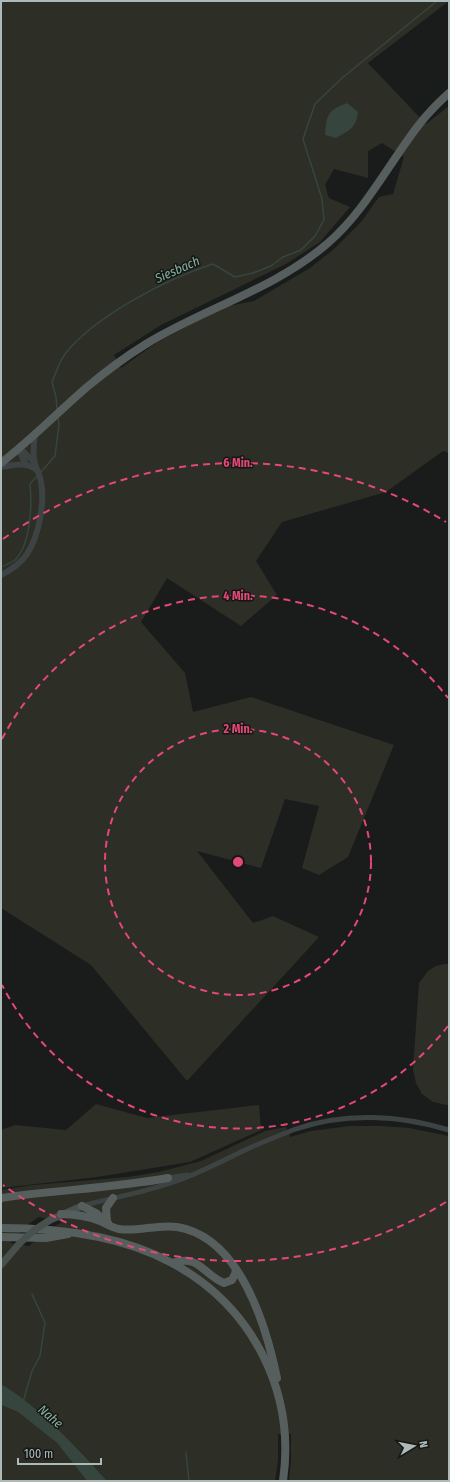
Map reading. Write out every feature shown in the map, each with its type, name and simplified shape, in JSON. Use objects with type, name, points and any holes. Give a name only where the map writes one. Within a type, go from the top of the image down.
[{"type":"main road","points":[[1,464],[87,387],[145,345],[193,319],[271,282],[316,253],[330,242],[359,210],[419,124],[449,93]]},
{"type":"main road","points":[[1,1198],[48,1191],[145,1182],[168,1178]]},
{"type":"main road","points":[[109,1224],[105,1215],[106,1208],[113,1198]]},
{"type":"main road","points":[[1,1265],[34,1231],[61,1214],[82,1206],[96,1213],[109,1224]]},
{"type":"main road","points":[[61,1214],[85,1217],[124,1230],[170,1226],[192,1231],[206,1238],[219,1248],[231,1261],[255,1305],[269,1343],[278,1382],[285,1434],[285,1461],[282,1481]]},
{"type":"main road","points":[[1,1228],[32,1229],[96,1237],[151,1253],[172,1263],[207,1286],[240,1319],[254,1338],[265,1359],[274,1380],[280,1403]]},
{"type":"main road","points":[[1,1237],[46,1238],[73,1233]]},
{"type":"main road","points":[[172,1263],[180,1260],[191,1261],[224,1283],[232,1280],[236,1274],[236,1269]]},
{"type":"street","points":[[1,575],[23,558],[32,546],[36,536],[41,513],[42,499],[41,480],[35,463],[35,433]]},
{"type":"street","points":[[18,448],[35,463]]},
{"type":"street","points":[[18,448],[26,465]]},
{"type":"street","points":[[1,467],[15,464],[26,465],[38,471]]},
{"type":"street","points":[[82,1206],[158,1187],[196,1174],[253,1147],[296,1129],[338,1120],[356,1118],[399,1119],[449,1130]]},
{"type":"street","points":[[168,1178],[196,1174]]},
{"type":"shaded area","points":[[1,1],[449,1],[368,63],[426,124],[449,106],[449,453],[443,451],[386,492],[282,522],[256,561],[277,595],[241,626],[167,578],[141,622],[185,673],[193,712],[251,697],[394,745],[348,857],[319,875],[302,868],[319,806],[285,799],[261,868],[197,851],[253,923],[273,916],[319,937],[187,1081],[91,965],[1,908]],"holes":[[[382,143],[404,157],[393,194],[379,197],[361,222],[334,249],[310,268],[254,301],[224,307],[193,323],[156,343],[121,368],[114,355],[161,325],[286,264],[320,242],[350,207],[329,198],[325,185],[334,169],[368,178],[368,151]]]},
{"type":"shaded area","points":[[347,103],[358,112],[356,122],[352,128],[336,138],[325,135],[326,122],[329,114],[335,108]]},
{"type":"shaded area","points":[[449,964],[449,1105],[433,1102],[422,1094],[416,1083],[413,1069],[419,983],[428,971],[436,966]]},
{"type":"shaded area","points":[[96,1104],[147,1118],[259,1105],[261,1130],[190,1162],[97,1177],[1,1188],[1,1130],[15,1125],[66,1130]]},
{"type":"shaded area","points":[[350,1126],[381,1126],[409,1128],[449,1136],[449,1481],[289,1481],[291,1434],[278,1434],[278,1460],[275,1481],[107,1481],[74,1445],[47,1419],[11,1390],[1,1384],[1,1190],[33,1185],[128,1177],[159,1172],[201,1161],[265,1131],[286,1127],[290,1137],[311,1131]],"holes":[[[39,1217],[62,1222],[45,1232],[29,1246],[10,1243],[27,1225]]]},
{"type":"shaded area","points":[[1,1384],[11,1390],[47,1419],[74,1445],[107,1481],[87,1481],[57,1443],[18,1412],[1,1405]]},
{"type":"shaded area","points":[[1,1405],[18,1412],[57,1443],[87,1481],[1,1481]]},
{"type":"waterway","name":"Siesbach","points":[[57,409],[56,397],[52,382],[63,357],[78,340],[94,326],[113,313],[153,289],[213,264],[235,277],[253,273],[271,266],[283,257],[301,250],[315,236],[324,220],[322,199],[303,139],[315,104],[342,78],[437,1]]},
{"type":"waterway","name":"Siesbach","points":[[41,472],[55,456],[59,425],[58,417]]},
{"type":"waterway","name":"Siesbach","points":[[1,567],[15,560],[24,544],[29,524],[31,502],[30,484],[37,476]]},
{"type":"waterway","points":[[23,1402],[32,1371],[40,1356],[45,1323],[32,1294]]},
{"type":"waterway","points":[[186,1452],[189,1481]]},
{"type":"water label","name":"Nahe","points":[[51,1416]]}]
